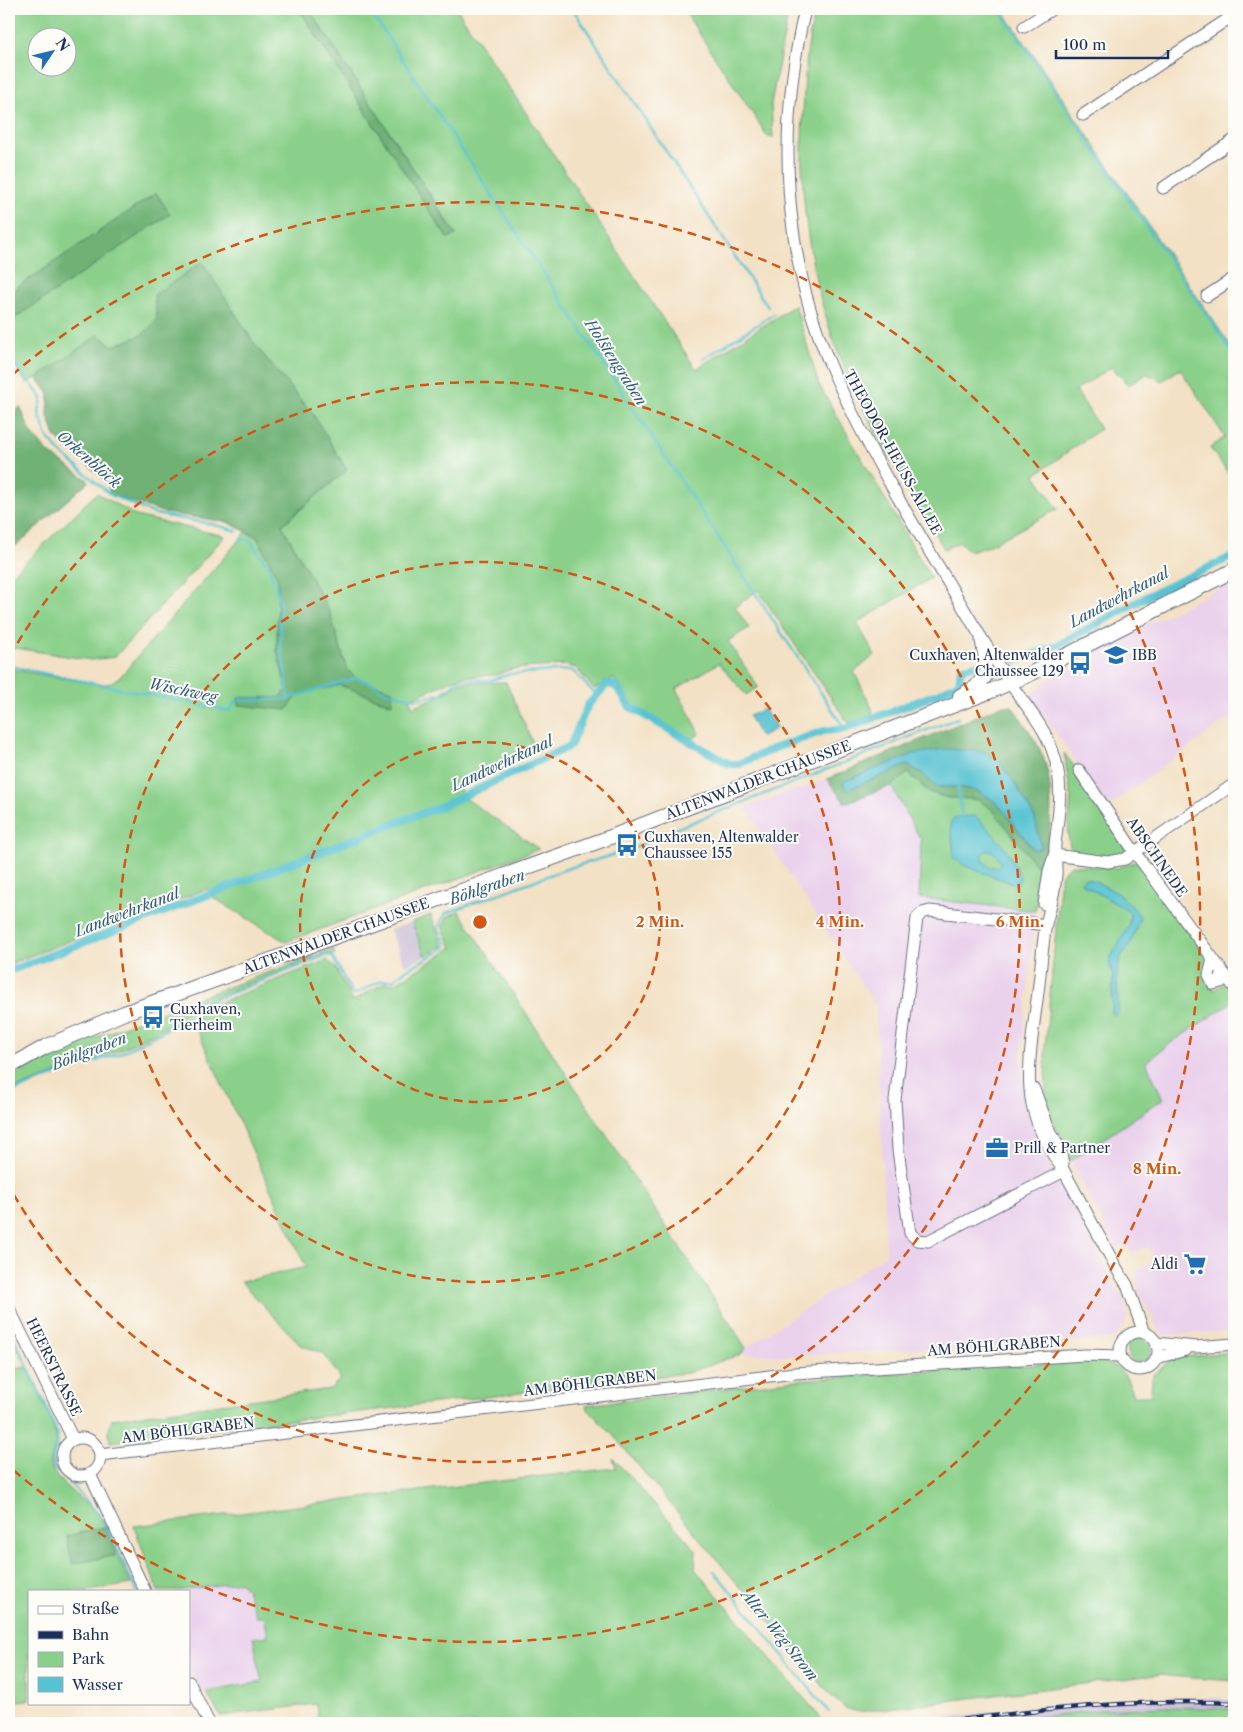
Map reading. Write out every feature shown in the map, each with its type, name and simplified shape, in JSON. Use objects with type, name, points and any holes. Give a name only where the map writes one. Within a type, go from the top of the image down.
[{"type":"main road","name":"ALTENWALDER CHAUSSEE","points":[[9,1067],[45,1047],[124,1013],[608,838],[1010,683],[1234,570]]},
{"type":"main road","name":"ALTENWALDER CHAUSSEE","points":[[920,719],[932,710],[969,691],[986,675]]},
{"type":"street","name":"THEODOR-HEUSS-ALLEE","points":[[805,9],[793,66],[787,139],[792,222],[798,262],[811,312],[832,370],[860,428],[980,634],[1010,683],[1043,730],[1054,753],[1059,776],[1060,794],[1054,855],[1056,874],[1046,925],[1030,1058],[1031,1085],[1037,1093],[1048,1126],[1062,1157],[1064,1171]]},
{"type":"street","points":[[1024,27],[1052,9]]},
{"type":"street","points":[[1083,115],[1234,15]]},
{"type":"street","points":[[1163,188],[1234,140]]},
{"type":"street","points":[[1207,296],[1234,278]]},
{"type":"street","points":[[980,634],[986,675]]},
{"type":"street","name":"ABSCHNEDE","points":[[1079,770],[1136,854],[1234,987]]},
{"type":"street","points":[[1054,855],[1108,862],[1125,859],[1136,854],[1152,842],[1166,838],[1176,825],[1234,784]]},
{"type":"street","points":[[1046,925],[930,911],[922,913],[917,918],[896,1100],[898,1150],[910,1233],[918,1241],[928,1241],[1064,1171],[1133,1296],[1139,1333]]},
{"type":"street","name":"HEERSTRASSE","points":[[9,1308],[72,1439]]},
{"type":"street","points":[[1139,1333],[1156,1343],[1196,1347],[1234,1344]]},
{"type":"street","points":[[1139,1333],[1123,1340],[1120,1351],[1126,1365],[1139,1370],[1146,1368],[1156,1358],[1196,1347]]},
{"type":"street","points":[[1156,1343],[1156,1358]]},
{"type":"street","name":"AM BÖHLGRABEN","points":[[100,1455],[795,1373],[1085,1355],[1120,1351]]},
{"type":"street","name":"HEERSTRASSE","points":[[72,1439],[89,1441],[94,1444],[100,1455]]},
{"type":"street","name":"HEERSTRASSE","points":[[72,1439],[62,1456],[64,1466],[74,1474],[81,1476],[90,1474]]},
{"type":"street","points":[[100,1455],[98,1465],[90,1474],[145,1590]]},
{"type":"street","points":[[190,1684],[209,1723]]},
{"type":"shaded area","points":[[1234,581],[1234,632],[1225,639],[1234,653],[1234,714],[1108,807],[1030,696],[1045,682],[1087,660],[1107,645]]},
{"type":"shaded area","points":[[827,779],[845,803],[891,786],[921,840],[919,898],[1035,911],[1021,1058],[1025,1100],[1029,1117],[1050,1160],[1049,1165],[1125,1304],[1127,1317],[1123,1328],[1113,1339],[781,1356],[741,1354],[746,1348],[886,1255],[876,1006],[745,807]]},
{"type":"shaded area","points":[[412,922],[425,956],[405,966],[390,930]]},
{"type":"shaded area","points":[[1234,1001],[1234,1331],[1165,1335],[1159,1331],[1136,1284],[1137,1270],[1155,1261],[1148,1247],[1132,1253],[1126,1245],[1116,1248],[1071,1161],[1163,1100],[1145,1063],[1172,1042]]},
{"type":"shaded area","points":[[227,1582],[241,1582],[247,1590],[255,1617],[264,1616],[268,1636],[253,1639],[262,1682],[206,1692],[201,1691],[190,1669],[190,1590],[181,1590]]},
{"type":"shaded area","points":[[1165,1697],[1234,1699],[1234,1709],[1167,1707],[1102,1710],[988,1723],[898,1723],[1036,1707]]},
{"type":"green space","points":[[9,9],[299,9],[447,238],[456,234],[309,9],[457,9],[696,369],[795,305],[819,385],[931,578],[857,623],[875,655],[854,672],[872,708],[873,715],[850,723],[846,720],[758,590],[735,607],[749,628],[728,641],[758,687],[746,695],[719,663],[676,689],[699,731],[698,735],[693,739],[659,722],[634,706],[628,701],[619,684],[613,679],[594,689],[576,668],[565,665],[512,669],[496,675],[460,677],[410,699],[412,707],[439,696],[459,683],[506,682],[536,750],[459,787],[465,798],[539,849],[286,942],[214,898],[207,889],[9,964],[9,669],[90,683],[108,684],[120,677],[246,532],[257,537],[278,579],[277,651],[287,690],[280,698],[239,698],[287,710],[298,695],[340,685],[391,704],[392,690],[356,678],[347,669],[329,611],[282,525],[347,470],[314,416],[256,346],[202,262],[157,320],[142,335],[113,346],[98,336],[37,378],[26,383],[9,357],[9,322],[170,214],[156,193],[9,293]]},
{"type":"green space","points":[[299,9],[309,9],[456,235],[447,238]]},
{"type":"green space","points":[[683,9],[789,9],[771,104],[773,138],[768,137]]},
{"type":"green space","points":[[817,9],[1002,9],[1234,351],[1234,481],[1210,448],[1225,437],[1180,369],[1162,381],[1147,374],[1128,385],[1112,367],[1076,390],[1100,429],[1035,475],[1058,509],[986,547],[969,551],[960,542],[944,549],[864,411],[842,363],[831,333],[814,272],[805,209],[802,146],[806,61]]},
{"type":"green space","points":[[156,193],[170,214],[9,322],[9,293]]},
{"type":"green space","points":[[202,262],[256,346],[314,416],[347,470],[282,525],[329,611],[347,669],[356,678],[392,690],[392,704],[340,685],[298,695],[287,710],[239,705],[238,698],[280,698],[287,690],[277,651],[278,579],[257,537],[227,522],[165,513],[110,494],[108,482],[56,438],[48,417],[49,394],[37,378],[98,335],[113,346],[142,335],[157,320],[154,295]]},
{"type":"green space","points":[[20,407],[31,432],[49,453],[89,481],[9,552],[9,416]]},
{"type":"green space","points":[[97,493],[136,516],[225,536],[115,657],[91,660],[9,647],[9,578]]},
{"type":"green space","points":[[1001,706],[1012,706],[1036,742],[1048,772],[1051,804],[1044,868],[1035,864],[992,809],[976,799],[948,798],[929,792],[908,773],[891,786],[845,803],[827,779]],"holes":[[[914,754],[999,761],[1035,818],[1034,850],[1004,811],[985,795],[956,787],[936,787],[922,773],[907,765],[877,777]]]},
{"type":"green space","points":[[1064,753],[1077,770],[1074,773],[1125,845],[1125,853],[1104,857],[1081,853],[1070,847],[1068,835],[1071,796]]},
{"type":"green space","points":[[908,773],[929,792],[948,798],[976,799],[992,809],[1035,864],[1044,868],[1035,911],[919,898],[921,840],[891,786]]},
{"type":"green space","points":[[1137,861],[1208,958],[1205,976],[1214,990],[1228,981],[1234,990],[1234,1001],[1172,1042],[1146,1062],[1163,1099],[1071,1161],[1051,1116],[1046,1094],[1045,1048],[1061,876],[1072,865],[1117,868]]},
{"type":"green space","points":[[459,911],[746,1348],[741,1354],[687,1373],[110,1442],[108,1432],[112,1419],[330,1389],[341,1379],[324,1354],[301,1345],[241,1282],[306,1267],[193,1021],[203,1009],[327,960],[335,967],[353,1001],[384,983],[394,984],[452,948],[442,926],[448,916]]},
{"type":"green space","points":[[431,915],[443,946],[425,956],[412,922]]},
{"type":"green space","points":[[333,949],[335,954],[325,954],[194,1005],[180,1020],[122,1049],[9,1091],[9,1080],[53,1055],[176,1006]]},
{"type":"green space","points":[[1134,1338],[1144,1338],[1151,1345],[1151,1355],[1144,1362],[1134,1362],[1127,1355],[1127,1345]]},
{"type":"green space","points":[[1234,1352],[1234,1681],[1167,1676],[1163,1674],[858,1712],[845,1708],[832,1697],[612,1434],[589,1411],[586,1405],[796,1380],[1078,1362],[1099,1362],[1114,1366],[1125,1376],[1134,1396],[1150,1396],[1153,1375],[1173,1358]]},
{"type":"green space","points":[[27,1367],[55,1433],[56,1443],[51,1458],[51,1466],[64,1485],[94,1511],[105,1527],[67,1536],[72,1563],[117,1555],[131,1584],[94,1590],[28,1590],[28,1700],[9,1702],[9,1370]]},
{"type":"green space","points":[[613,1458],[696,1550],[695,1569],[825,1723],[319,1723],[316,1704],[220,1716],[206,1692],[262,1682],[253,1638],[268,1636],[264,1617],[256,1617],[247,1590],[240,1582],[182,1590],[158,1590],[134,1526],[495,1482],[616,1468]]},
{"type":"green space","points":[[105,1527],[117,1555],[72,1564],[67,1536]]},
{"type":"green space","points":[[1167,1707],[1234,1709],[1234,1723],[988,1723],[1102,1710]]},
{"type":"water","points":[[764,709],[777,728],[760,737],[749,716]]},
{"type":"water","points":[[944,749],[984,752],[999,761],[1035,818],[1041,848],[1034,850],[1004,811],[984,795],[972,790],[956,787],[936,787],[922,773],[907,765],[847,790],[843,784],[845,781],[914,754]]},
{"type":"water","points":[[975,816],[989,829],[1007,852],[1017,869],[1020,878],[1017,885],[967,867],[953,858],[951,821],[958,817]],"holes":[[[989,850],[995,853],[1001,863],[997,867],[989,867],[983,861],[983,853]]]},
{"type":"water","points":[[1085,878],[1101,884],[1116,893],[1130,904],[1140,917],[1130,945],[1121,956],[1117,971],[1118,1012],[1115,1015],[1112,1013],[1113,977],[1109,961],[1129,925],[1130,912],[1081,883]]},
{"type":"waterway","name":"Holstengraben","points":[[369,9],[845,729]]},
{"type":"waterway","points":[[573,9],[768,307]]},
{"type":"waterway","points":[[999,9],[1234,355]]},
{"type":"waterway","points":[[703,359],[774,314]]},
{"type":"waterway","name":"Orkenblöck","points":[[9,356],[42,398],[39,413],[47,437],[61,453],[111,495],[155,514],[212,524],[237,531]]},
{"type":"waterway","name":"Orkenblöck","points":[[240,540],[249,539],[269,567],[279,598],[281,648],[289,699]]},
{"type":"waterway","name":"Landwehrkanal","points":[[1017,660],[1056,646],[1152,594],[1233,556]]},
{"type":"waterway","name":"Landwehrkanal","points":[[9,971],[436,809],[570,746],[588,705],[607,684],[616,686],[630,707],[729,764],[739,764],[775,748],[824,731],[845,729],[937,694],[959,683],[961,669],[977,665]]},
{"type":"waterway","name":"Wischweg","points":[[9,666],[230,711],[234,703],[240,700],[287,699],[356,678],[371,683],[385,691],[416,699],[441,694],[459,680],[491,680],[510,674],[571,670],[596,695]]},
{"type":"waterway","name":"Böhlgraben","points":[[9,1093],[77,1067],[121,1053],[183,1021],[201,1005],[325,956],[332,956],[352,993],[356,994],[380,981],[393,980],[406,970],[445,948],[446,944],[438,927],[446,913],[569,868],[630,850],[670,831],[958,718]]},
{"type":"waterway","points":[[958,787],[962,817]]},
{"type":"waterway","points":[[11,1332],[45,1403],[58,1436],[53,1459],[54,1467],[101,1516],[137,1590]]},
{"type":"waterway","name":"Alter Weg Strom","points":[[714,1571],[829,1712]]},
{"type":"railway","points":[[935,1723],[1047,1710],[1122,1704],[1159,1702],[1234,1703]]},
{"type":"place","name":"IBB","points":[[1116,655]]},
{"type":"place","name":"Cuxhaven, Altenwalder Chaussee 129","points":[[1080,663]]},
{"type":"place","name":"Cuxhaven, Altenwalder Chaussee 155","points":[[627,845]]},
{"type":"place","name":"Cuxhaven, Tierheim","points":[[153,1017]]},
{"type":"place","name":"Prill & Partner","points":[[997,1148]]},
{"type":"place","name":"Aldi","points":[[1195,1264]]}]
